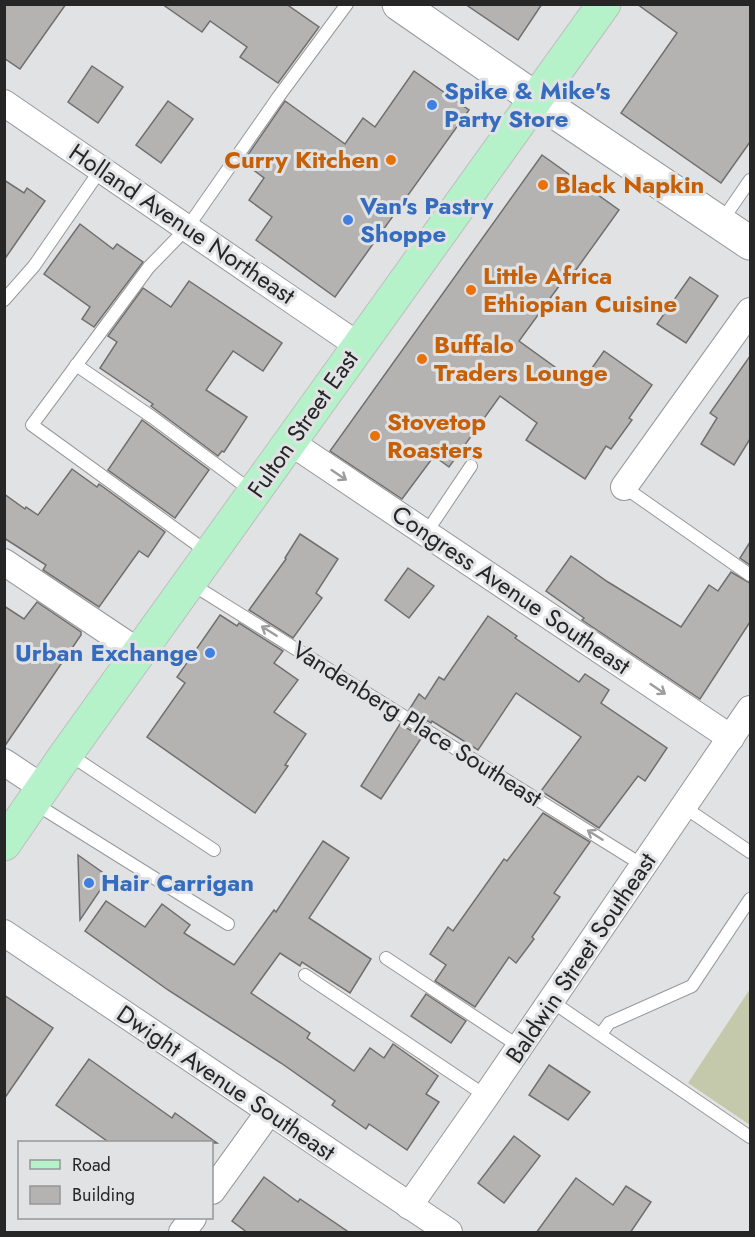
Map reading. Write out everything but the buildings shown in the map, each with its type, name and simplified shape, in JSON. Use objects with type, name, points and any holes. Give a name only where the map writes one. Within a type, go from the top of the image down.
[{"type":"main road","name":"Fulton Street East","points":[[4,844],[604,4]]},
{"type":"street","points":[[399,4],[750,243]]},
{"type":"street","name":"Holland Avenue Northeast","points":[[4,103],[359,346]]},
{"type":"street","points":[[624,487],[750,311]]},
{"type":"street","name":"Congress Avenue Southeast","points":[[290,442],[731,738]]},
{"type":"street","points":[[4,562],[140,653]]},
{"type":"street","name":"Baldwin Street Southeast","points":[[409,1206],[750,709]]},
{"type":"street","points":[[4,762],[38,795]]},
{"type":"street","name":"Dwight Avenue Southeast","points":[[4,933],[448,1233]]},
{"type":"street","points":[[213,1190],[268,1112]]},
{"type":"street","points":[[182,1233],[192,1219]]},
{"type":"lane","points":[[211,554],[32,425],[149,267],[187,228],[279,96],[347,4]]},
{"type":"lane","points":[[4,300],[34,266],[101,169]]},
{"type":"lane","points":[[721,223],[750,180]]},
{"type":"lane","points":[[76,365],[152,417],[254,493]]},
{"type":"lane","points":[[426,533],[471,466]]},
{"type":"lane","points":[[624,487],[750,575]]},
{"type":"lane","name":"Vandenberg Place Southeast","points":[[190,583],[644,866]]},
{"type":"lane","points":[[67,753],[214,850]]},
{"type":"lane","points":[[38,795],[228,924]]},
{"type":"lane","points":[[684,807],[750,852]]},
{"type":"lane","points":[[601,1034],[609,1023],[692,986],[750,899]]},
{"type":"lane","points":[[386,958],[520,1047]]},
{"type":"lane","points":[[305,975],[486,1096]]},
{"type":"lane","points":[[551,1001],[750,1137]]},
{"type":"green space","points":[[750,989],[750,1125],[688,1083]]},
{"type":"place","name":"Spike & Mike's Party Store","points":[[432,105]]},
{"type":"place","name":"Curry Kitchen","points":[[391,160]]},
{"type":"place","name":"Black Napkin","points":[[543,185]]},
{"type":"place","name":"Van's Pastry Shoppe","points":[[348,220]]},
{"type":"place","name":"Little Africa Ethiopian Cuisine","points":[[471,290]]},
{"type":"place","name":"Buffalo Traders Lounge","points":[[422,359]]},
{"type":"place","name":"Stovetop Roasters","points":[[375,436]]},
{"type":"place","name":"Urban Exchange","points":[[210,653]]},
{"type":"place","name":"Hair Carrigan","points":[[89,883]]}]
